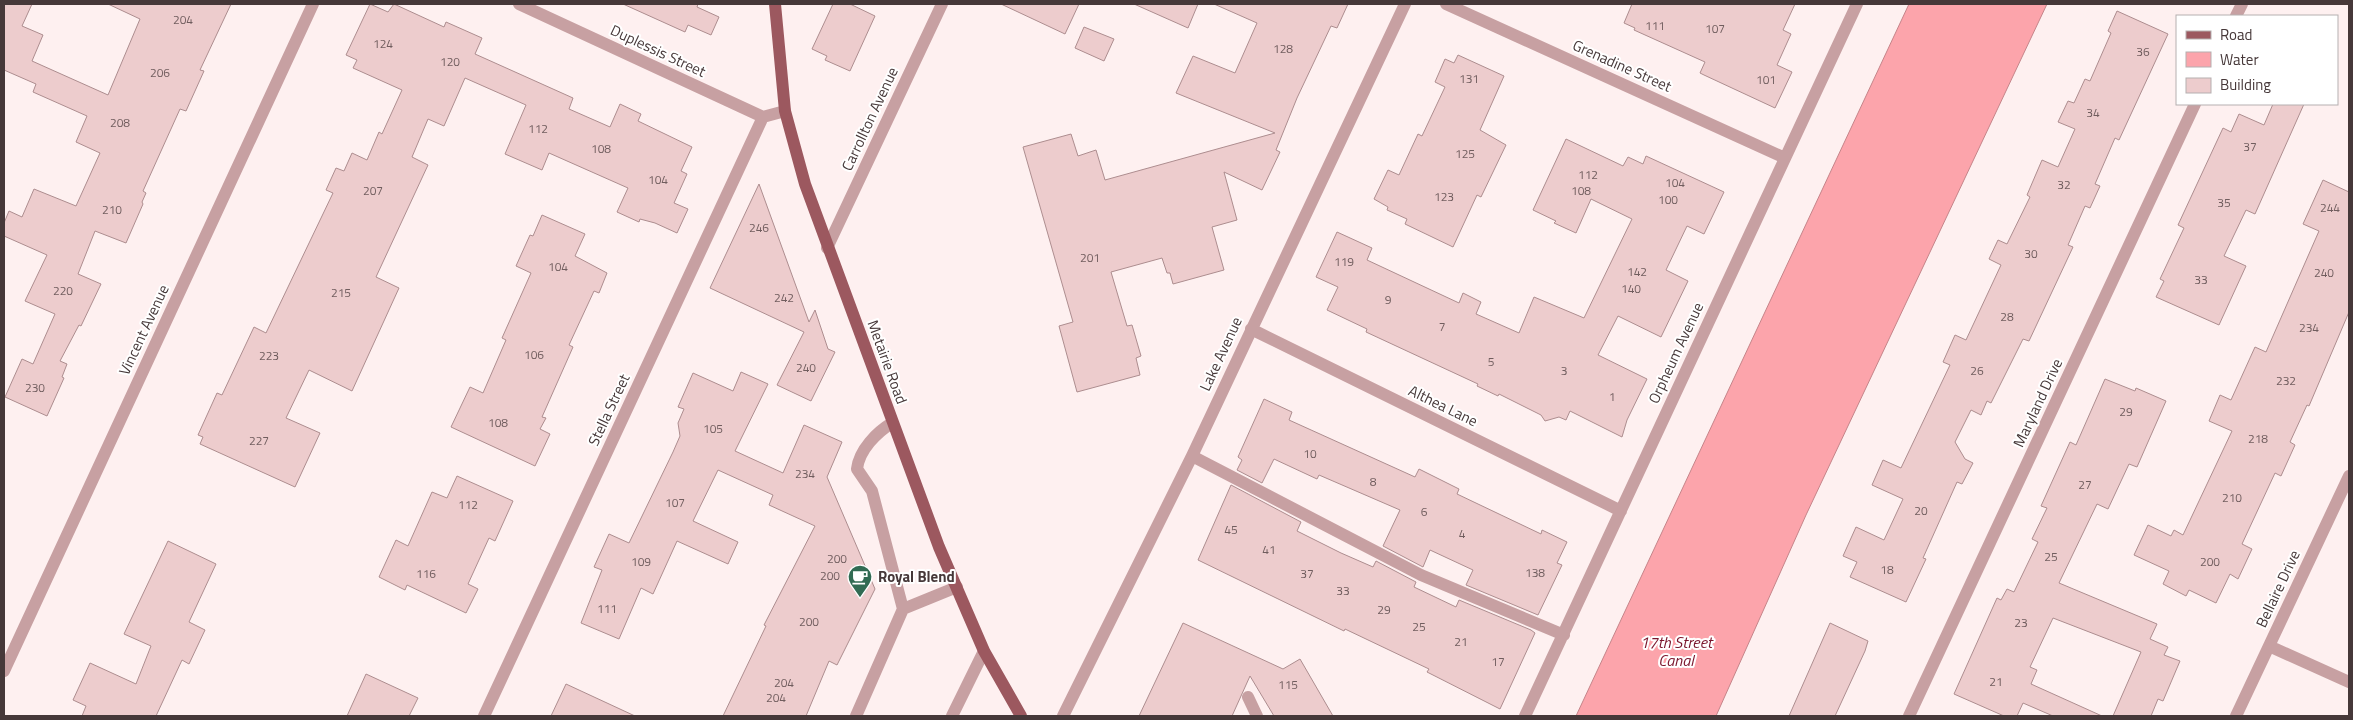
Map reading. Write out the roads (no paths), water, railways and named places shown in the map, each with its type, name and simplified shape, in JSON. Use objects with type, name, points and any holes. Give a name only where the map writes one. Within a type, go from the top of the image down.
[{"type":"main road","name":"Metairie Road","points":[[775,4],[785,111],[805,184],[827,248],[939,547],[984,652],[1021,716]]},
{"type":"street","name":"Vincent Avenue","points":[[4,671],[313,4]]},
{"type":"street","name":"Duplessis Street","points":[[519,4],[763,117]]},
{"type":"street","name":"Carrollton Avenue","points":[[827,248],[942,4]]},
{"type":"street","name":"Lake Avenue","points":[[1063,716],[1192,456],[1404,4]]},
{"type":"street","name":"Grenadine Street","points":[[1446,4],[1785,158]]},
{"type":"street","name":"Orpheum Avenue","points":[[1525,716],[1857,4]]},
{"type":"street","name":"Maryland Drive","points":[[1909,716],[2195,105]]},
{"type":"street","points":[[763,117],[785,111]]},
{"type":"street","name":"Stella Street","points":[[484,716],[763,117]]},
{"type":"street","name":"Althea Lane","points":[[1251,329],[1621,511]]},
{"type":"street","points":[[856,716],[903,609],[872,491],[857,469],[860,457],[879,430],[892,423]]},
{"type":"street","points":[[1192,456],[1421,575],[1564,635]]},
{"type":"street","name":"Bellaire Drive","points":[[2236,716],[2349,476]]},
{"type":"street","points":[[903,609],[957,588]]},
{"type":"street","points":[[2269,646],[2349,682]]},
{"type":"street","points":[[952,716],[984,652]]},
{"type":"street","points":[[1248,697],[1258,716]]},
{"type":"water","name":"17th Street Canal","points":[[1909,4],[2047,4],[1806,515],[1716,716],[1576,716]]},
{"type":"place","name":"Royal Blend","points":[[860,598]]}]
